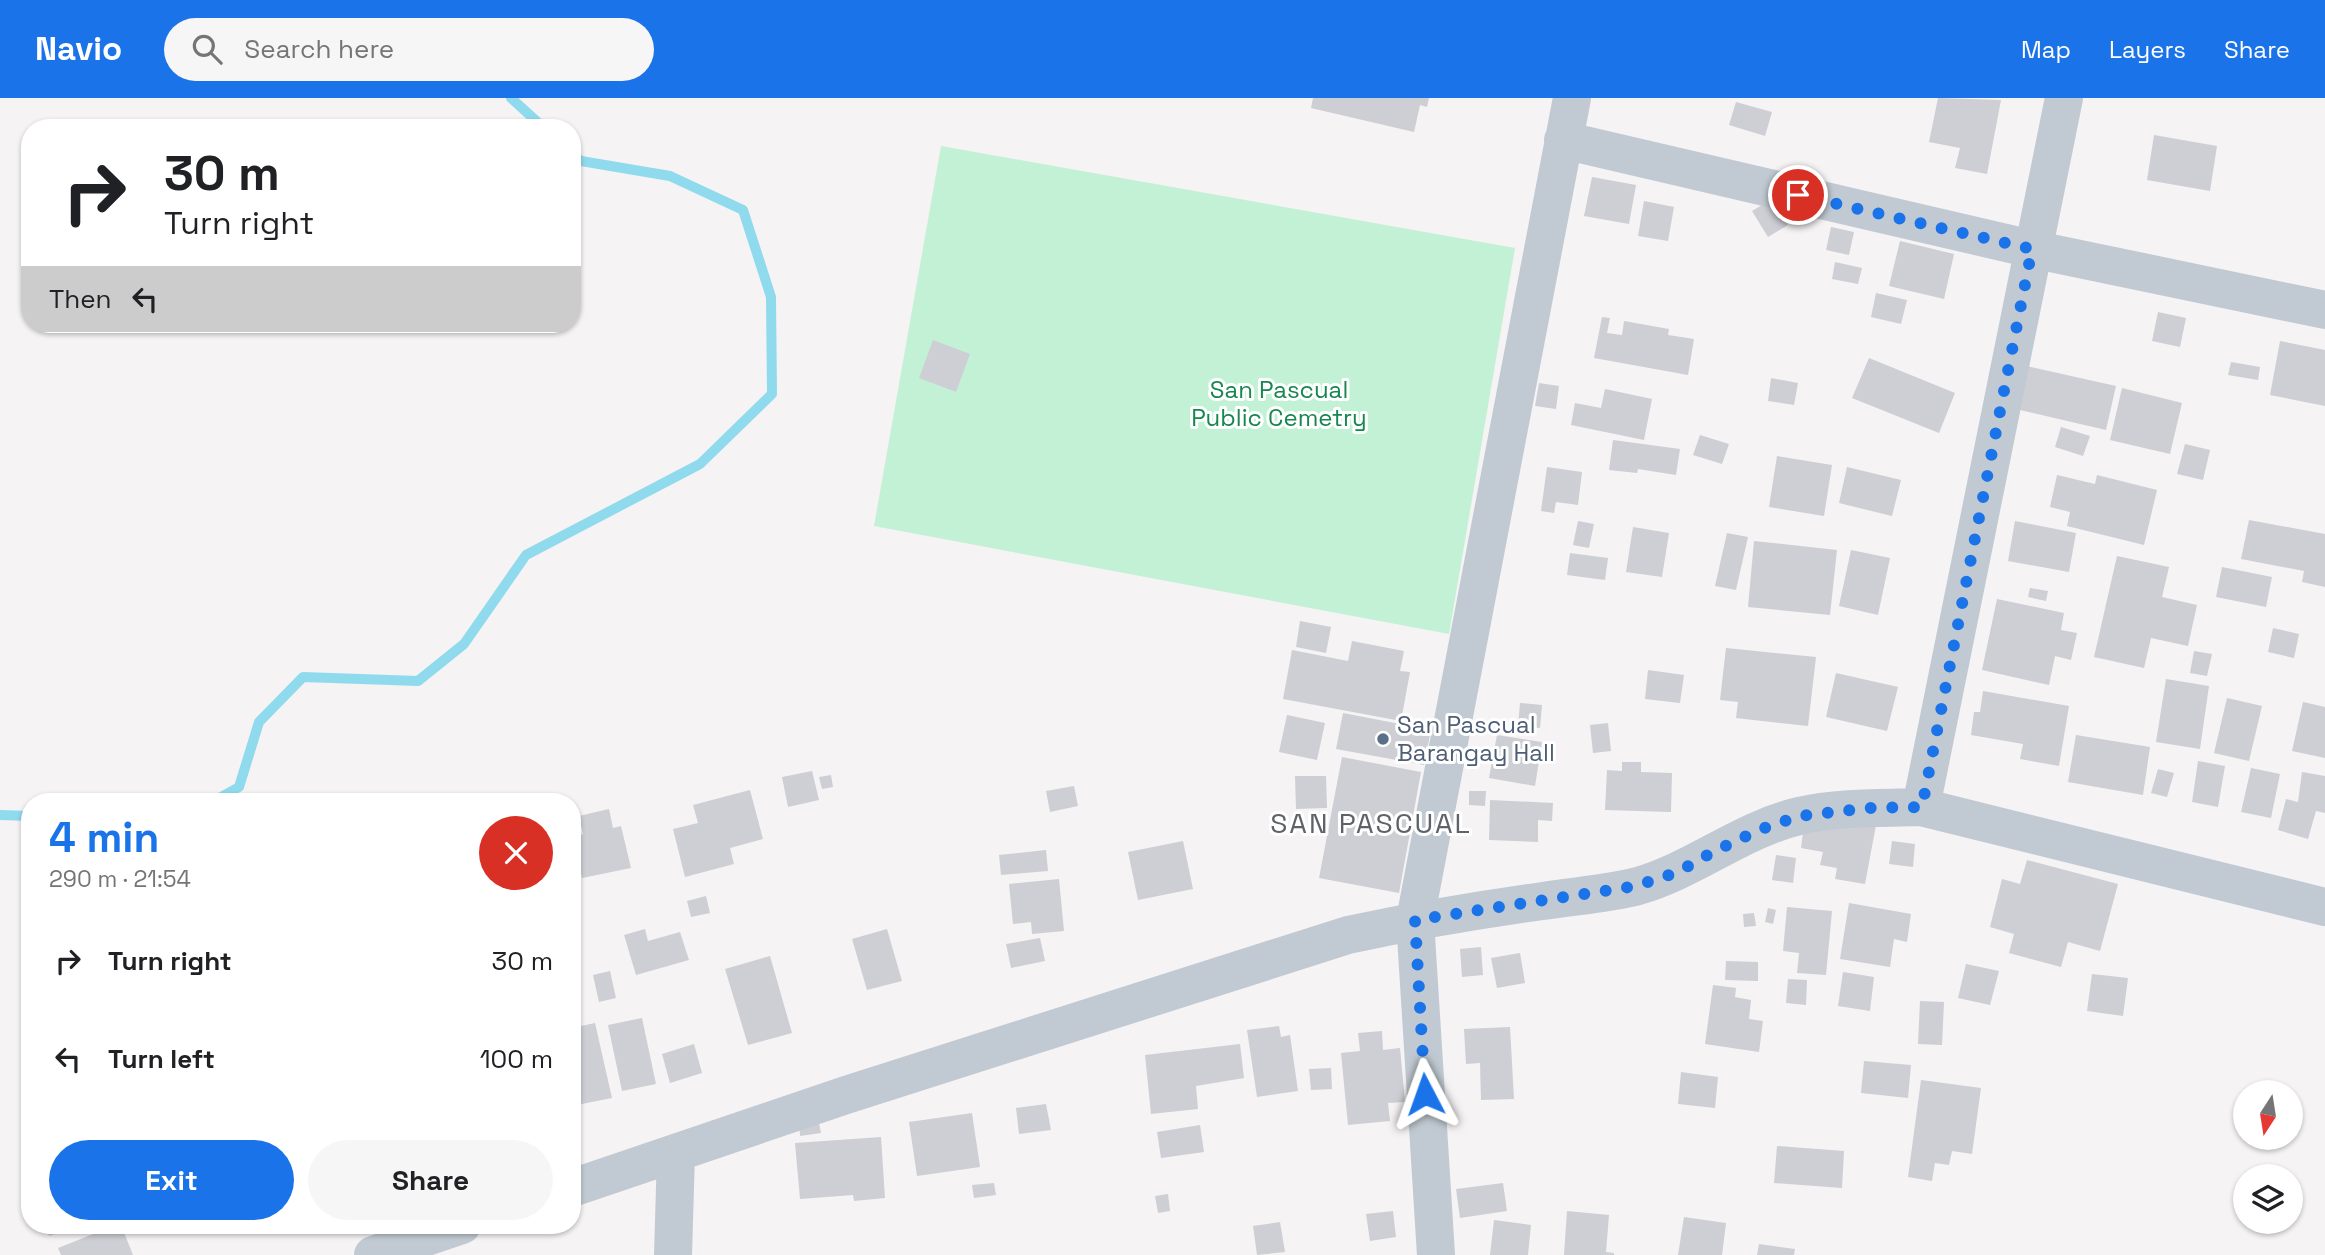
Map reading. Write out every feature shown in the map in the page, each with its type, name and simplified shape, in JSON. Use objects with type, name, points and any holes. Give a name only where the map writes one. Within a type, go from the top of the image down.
[{"type":"street","points":[[1436,1255],[1415,920],[1572,98]]},
{"type":"street","points":[[1922,807],[2064,98]]},
{"type":"street","points":[[1563,140],[2032,249],[2325,310]]},
{"type":"street","points":[[581,1185],[1133,1002],[1348,935],[1415,920],[1636,886],[1678,872],[1759,830],[1799,816],[1869,808],[1922,807],[2325,906]]},
{"type":"street","points":[[673,1255],[676,1153]]},
{"type":"street","points":[[373,1255],[435,1234]]},
{"type":"green space","name":"San Pascual Public Cemetry","points":[[941,146],[1515,248],[1449,634],[874,526]]},
{"type":"building","points":[[1313,98],[1429,98],[1427,107],[1420,105],[1414,132],[1311,108]]},
{"type":"building","points":[[1938,98],[2001,100],[1987,174],[1955,168],[1960,148],[1929,142]]},
{"type":"building","points":[[1736,102],[1772,112],[1765,136],[1729,125]]},
{"type":"building","points":[[2154,135],[2217,146],[2210,191],[2147,180]]},
{"type":"building","points":[[1592,177],[1636,185],[1629,224],[1584,216]]},
{"type":"building","points":[[1772,199],[1788,225],[1768,237],[1752,211]]},
{"type":"building","points":[[1644,201],[1674,207],[1668,241],[1638,236]]},
{"type":"building","points":[[1831,227],[1854,232],[1849,255],[1826,250]]},
{"type":"building","points":[[1900,241],[1954,254],[1944,299],[1889,286]]},
{"type":"building","points":[[1835,262],[1862,268],[1858,284],[1832,279]]},
{"type":"building","points":[[1876,293],[1907,300],[1901,324],[1871,317]]},
{"type":"building","points":[[2158,312],[2186,318],[2180,347],[2152,341]]},
{"type":"building","points":[[1602,317],[1610,318],[1607,333],[1622,335],[1624,321],[1669,329],[1668,335],[1694,339],[1688,375],[1594,358]]},
{"type":"building","points":[[933,340],[970,354],[956,392],[919,378]]},
{"type":"building","points":[[2280,341],[2325,350],[2325,406],[2270,395]]},
{"type":"building","points":[[1869,358],[1955,393],[1939,433],[1852,398]]},
{"type":"building","points":[[2231,362],[2260,367],[2258,380],[2228,375]]},
{"type":"building","points":[[2022,365],[2116,386],[2106,430],[2020,410]]},
{"type":"building","points":[[1771,378],[1798,383],[1794,405],[1768,401]]},
{"type":"building","points":[[1539,383],[1559,386],[1556,409],[1535,406]]},
{"type":"building","points":[[2122,388],[2182,403],[2170,454],[2110,440]]},
{"type":"building","points":[[1605,389],[1652,399],[1644,440],[1571,425],[1575,403],[1601,408]]},
{"type":"building","points":[[2061,427],[2090,436],[2083,456],[2055,447]]},
{"type":"building","points":[[1700,435],[1729,444],[1722,464],[1693,455]]},
{"type":"building","points":[[1613,440],[1680,449],[1676,475],[1638,469],[1637,473],[1609,470]]},
{"type":"building","points":[[2185,444],[2210,450],[2203,480],[2177,474]]},
{"type":"building","points":[[1777,456],[1832,465],[1824,516],[1769,507]]},
{"type":"building","points":[[1547,467],[1582,472],[1578,505],[1556,502],[1554,513],[1541,511]]},
{"type":"building","points":[[1847,467],[1901,480],[1892,516],[1839,503]]},
{"type":"building","points":[[2057,475],[2095,484],[2097,475],[2157,490],[2144,545],[2067,526],[2070,512],[2050,507]]},
{"type":"building","points":[[2249,520],[2325,534],[2325,587],[2302,582],[2304,571],[2241,559]]},
{"type":"building","points":[[1578,521],[1594,524],[1589,548],[1573,545]]},
{"type":"building","points":[[2015,521],[2076,533],[2069,572],[2008,561]]},
{"type":"building","points":[[1633,527],[1669,533],[1662,577],[1626,572]]},
{"type":"building","points":[[1727,533],[1748,537],[1736,590],[1715,586]]},
{"type":"building","points":[[1754,541],[1837,550],[1830,615],[1748,607]]},
{"type":"building","points":[[1851,550],[1890,558],[1878,615],[1839,606]]},
{"type":"building","points":[[1570,553],[1608,558],[1605,580],[1567,575]]},
{"type":"building","points":[[2117,556],[2169,567],[2162,597],[2197,605],[2188,646],[2151,638],[2144,668],[2094,657]]},
{"type":"building","points":[[2222,567],[2272,577],[2266,607],[2216,597]]},
{"type":"building","points":[[2030,588],[2048,591],[2046,601],[2028,597]]},
{"type":"building","points":[[1997,599],[2064,613],[2061,630],[2077,633],[2071,660],[2055,656],[2049,685],[1982,670]]},
{"type":"building","points":[[1300,621],[1331,627],[1326,653],[1296,647]]},
{"type":"building","points":[[2273,628],[2299,634],[2294,658],[2268,652]]},
{"type":"building","points":[[1352,641],[1404,651],[1400,671],[1410,672],[1401,721],[1283,699],[1292,650],[1348,661]]},
{"type":"building","points":[[1726,648],[1816,657],[1808,726],[1736,718],[1738,702],[1720,700]]},
{"type":"building","points":[[2194,651],[2212,654],[2207,676],[2190,673]]},
{"type":"building","points":[[1648,670],[1684,675],[1680,703],[1645,699]]},
{"type":"building","points":[[1836,673],[1898,687],[1887,731],[1826,717]]},
{"type":"building","points":[[2166,679],[2209,686],[2200,749],[2156,742]]},
{"type":"building","points":[[1983,691],[2069,706],[2059,766],[2020,759],[2023,744],[1971,735],[1974,712],[1980,712]]},
{"type":"building","points":[[2227,698],[2262,706],[2249,761],[2214,753]]},
{"type":"building","points":[[2303,702],[2325,707],[2325,758],[2292,751]]},
{"type":"building","points":[[1520,703],[1542,705],[1540,728],[1518,726]]},
{"type":"building","name":"San Pascual Barangay Hall","points":[[1343,713],[1431,730],[1424,765],[1336,749]]},
{"type":"building","points":[[1287,715],[1325,723],[1317,760],[1279,752]]},
{"type":"building","points":[[1608,723],[1611,751],[1593,753],[1590,725]]},
{"type":"building","points":[[1497,735],[1542,742],[1535,786],[1489,778]]},
{"type":"building","points":[[2076,735],[2150,747],[2143,795],[2068,782]]},
{"type":"building","points":[[1342,757],[1421,772],[1399,893],[1319,878]]},
{"type":"building","points":[[2198,761],[2225,766],[2218,807],[2192,802]]},
{"type":"building","points":[[1622,762],[1641,762],[1641,772],[1672,773],[1671,812],[1605,810],[1607,770],[1622,771]]},
{"type":"building","points":[[2251,768],[2280,774],[2271,818],[2241,812]]},
{"type":"building","points":[[2158,769],[2174,773],[2167,797],[2151,793]]},
{"type":"building","points":[[812,771],[819,800],[788,807],[782,777]]},
{"type":"building","points":[[2302,772],[2325,776],[2325,813],[2316,811],[2308,839],[2278,830],[2286,799],[2298,802]]},
{"type":"building","points":[[831,775],[833,787],[822,789],[819,777]]},
{"type":"building","points":[[1295,776],[1326,776],[1327,808],[1296,809]]},
{"type":"building","points":[[1074,786],[1078,806],[1050,812],[1046,791]]},
{"type":"building","points":[[750,790],[763,839],[730,848],[734,864],[685,877],[673,829],[698,823],[693,805]]},
{"type":"building","points":[[1469,791],[1486,791],[1485,806],[1469,805]]},
{"type":"building","points":[[1490,800],[1553,803],[1552,821],[1538,820],[1538,842],[1489,840]]},
{"type":"building","points":[[609,809],[613,828],[621,826],[631,868],[582,878],[581,816]]},
{"type":"building","points":[[1804,824],[1876,825],[1865,884],[1835,879],[1837,868],[1820,865],[1823,852],[1801,848]]},
{"type":"building","points":[[1183,841],[1193,889],[1138,900],[1128,852]]},
{"type":"building","points":[[1892,841],[1915,844],[1913,867],[1889,864]]},
{"type":"building","points":[[1046,850],[1048,871],[1001,875],[999,855]]},
{"type":"building","points":[[1776,855],[1796,858],[1793,883],[1772,880]]},
{"type":"building","points":[[2027,860],[2118,884],[2100,951],[2068,942],[2061,967],[2009,953],[2014,934],[1990,927],[2002,879],[2020,884]]},
{"type":"building","points":[[1059,879],[1064,931],[1032,934],[1031,922],[1013,924],[1009,884]]},
{"type":"building","points":[[706,896],[710,913],[691,917],[687,901]]},
{"type":"building","points":[[1849,903],[1911,914],[1907,942],[1894,939],[1890,967],[1840,959]]},
{"type":"building","points":[[1787,907],[1832,911],[1826,975],[1797,973],[1799,953],[1783,951]]},
{"type":"building","points":[[1768,908],[1776,910],[1773,924],[1765,922]]},
{"type":"building","points":[[1754,913],[1756,926],[1744,927],[1743,914]]},
{"type":"building","points":[[645,929],[648,941],[680,932],[689,960],[636,975],[624,935]]},
{"type":"building","points":[[887,929],[902,981],[867,990],[852,939]]},
{"type":"building","points":[[1040,938],[1045,961],[1011,968],[1006,944]]},
{"type":"building","points":[[1481,947],[1483,975],[1462,977],[1460,949]]},
{"type":"building","points":[[1520,953],[1525,983],[1497,988],[1491,958]]},
{"type":"building","points":[[770,956],[792,1033],[748,1045],[725,969]]},
{"type":"building","points":[[1726,961],[1758,962],[1758,981],[1725,980]]},
{"type":"building","points":[[1966,964],[1999,971],[1990,1005],[1958,998]]},
{"type":"building","points":[[610,971],[616,998],[599,1002],[593,975]]},
{"type":"building","points":[[1843,972],[1874,977],[1870,1011],[1838,1006]]},
{"type":"building","points":[[2092,974],[2128,978],[2123,1016],[2087,1011]]},
{"type":"building","points":[[1788,979],[1807,980],[1806,1005],[1786,1003]]},
{"type":"building","points":[[1713,985],[1736,988],[1735,997],[1751,1000],[1749,1019],[1763,1021],[1759,1052],[1705,1044]]},
{"type":"building","points":[[1920,1001],[1944,1002],[1942,1045],[1918,1044]]},
{"type":"building","points":[[642,1018],[656,1084],[622,1091],[608,1025]]},
{"type":"building","points":[[595,1023],[612,1098],[581,1104],[581,1026]]},
{"type":"building","points":[[1279,1026],[1281,1037],[1290,1035],[1298,1091],[1257,1097],[1247,1030]]},
{"type":"building","points":[[1510,1027],[1514,1099],[1481,1100],[1480,1063],[1466,1064],[1464,1029]]},
{"type":"building","points":[[1382,1031],[1383,1050],[1400,1048],[1405,1102],[1388,1103],[1390,1121],[1348,1125],[1341,1053],[1360,1051],[1358,1033]]},
{"type":"building","points":[[694,1044],[702,1073],[670,1083],[662,1054]]},
{"type":"building","points":[[1240,1044],[1244,1078],[1196,1086],[1198,1109],[1151,1114],[1145,1055]]},
{"type":"building","points":[[1864,1061],[1911,1065],[1908,1098],[1861,1093]]},
{"type":"building","points":[[1331,1068],[1332,1089],[1311,1090],[1309,1069]]},
{"type":"building","points":[[1681,1072],[1718,1077],[1715,1108],[1678,1104]]},
{"type":"building","points":[[1921,1080],[1981,1088],[1972,1154],[1952,1151],[1949,1165],[1935,1163],[1932,1181],[1908,1177]]},
{"type":"building","points":[[1046,1104],[1051,1130],[1019,1134],[1016,1108]]},
{"type":"building","points":[[972,1113],[980,1167],[917,1176],[909,1122]]},
{"type":"building","points":[[818,1118],[821,1133],[800,1136],[799,1121]]},
{"type":"building","points":[[1200,1125],[1204,1152],[1161,1158],[1157,1132]]},
{"type":"building","points":[[881,1137],[885,1198],[854,1201],[853,1195],[800,1199],[795,1143]]},
{"type":"building","points":[[1777,1146],[1844,1151],[1842,1188],[1774,1183]]},
{"type":"building","points":[[994,1183],[996,1195],[974,1198],[972,1185]]},
{"type":"building","points":[[1503,1183],[1507,1211],[1460,1218],[1456,1189]]},
{"type":"building","points":[[1168,1194],[1170,1211],[1158,1213],[1155,1196]]},
{"type":"building","points":[[1393,1211],[1396,1237],[1370,1241],[1366,1214]]},
{"type":"building","points":[[1567,1211],[1609,1215],[1606,1252],[1614,1255],[1564,1255]]},
{"type":"building","points":[[1684,1217],[1726,1223],[1722,1255],[1678,1255]]},
{"type":"building","points":[[1494,1220],[1531,1225],[1528,1255],[1490,1255]]},
{"type":"building","points":[[1280,1222],[1285,1252],[1257,1255],[1253,1226]]},
{"type":"building","points":[[93,1234],[125,1234],[133,1255],[61,1255],[58,1248]]},
{"type":"building","points":[[1759,1244],[1795,1249],[1794,1255],[1757,1255]]},
{"type":"waterway","points":[[511,98],[534,119]]},
{"type":"waterway","points":[[228,793],[239,787],[259,722],[303,677],[418,681],[464,644],[526,555],[700,464],[772,394],[771,297],[743,210],[670,176],[581,161]]},
{"type":"waterway","points":[[0,815],[21,816]]},
{"type":"place","name":"San Pascual Barangay Hall","points":[[1383,739]]},
{"type":"district","name":"SAN PASCUAL","points":[[1371,823]]},
{"type":"route","points":[[1425,1094],[1415,920],[1636,886],[1678,872],[1759,830],[1799,816],[1869,808],[1922,807],[2032,249],[1798,195]]}]
